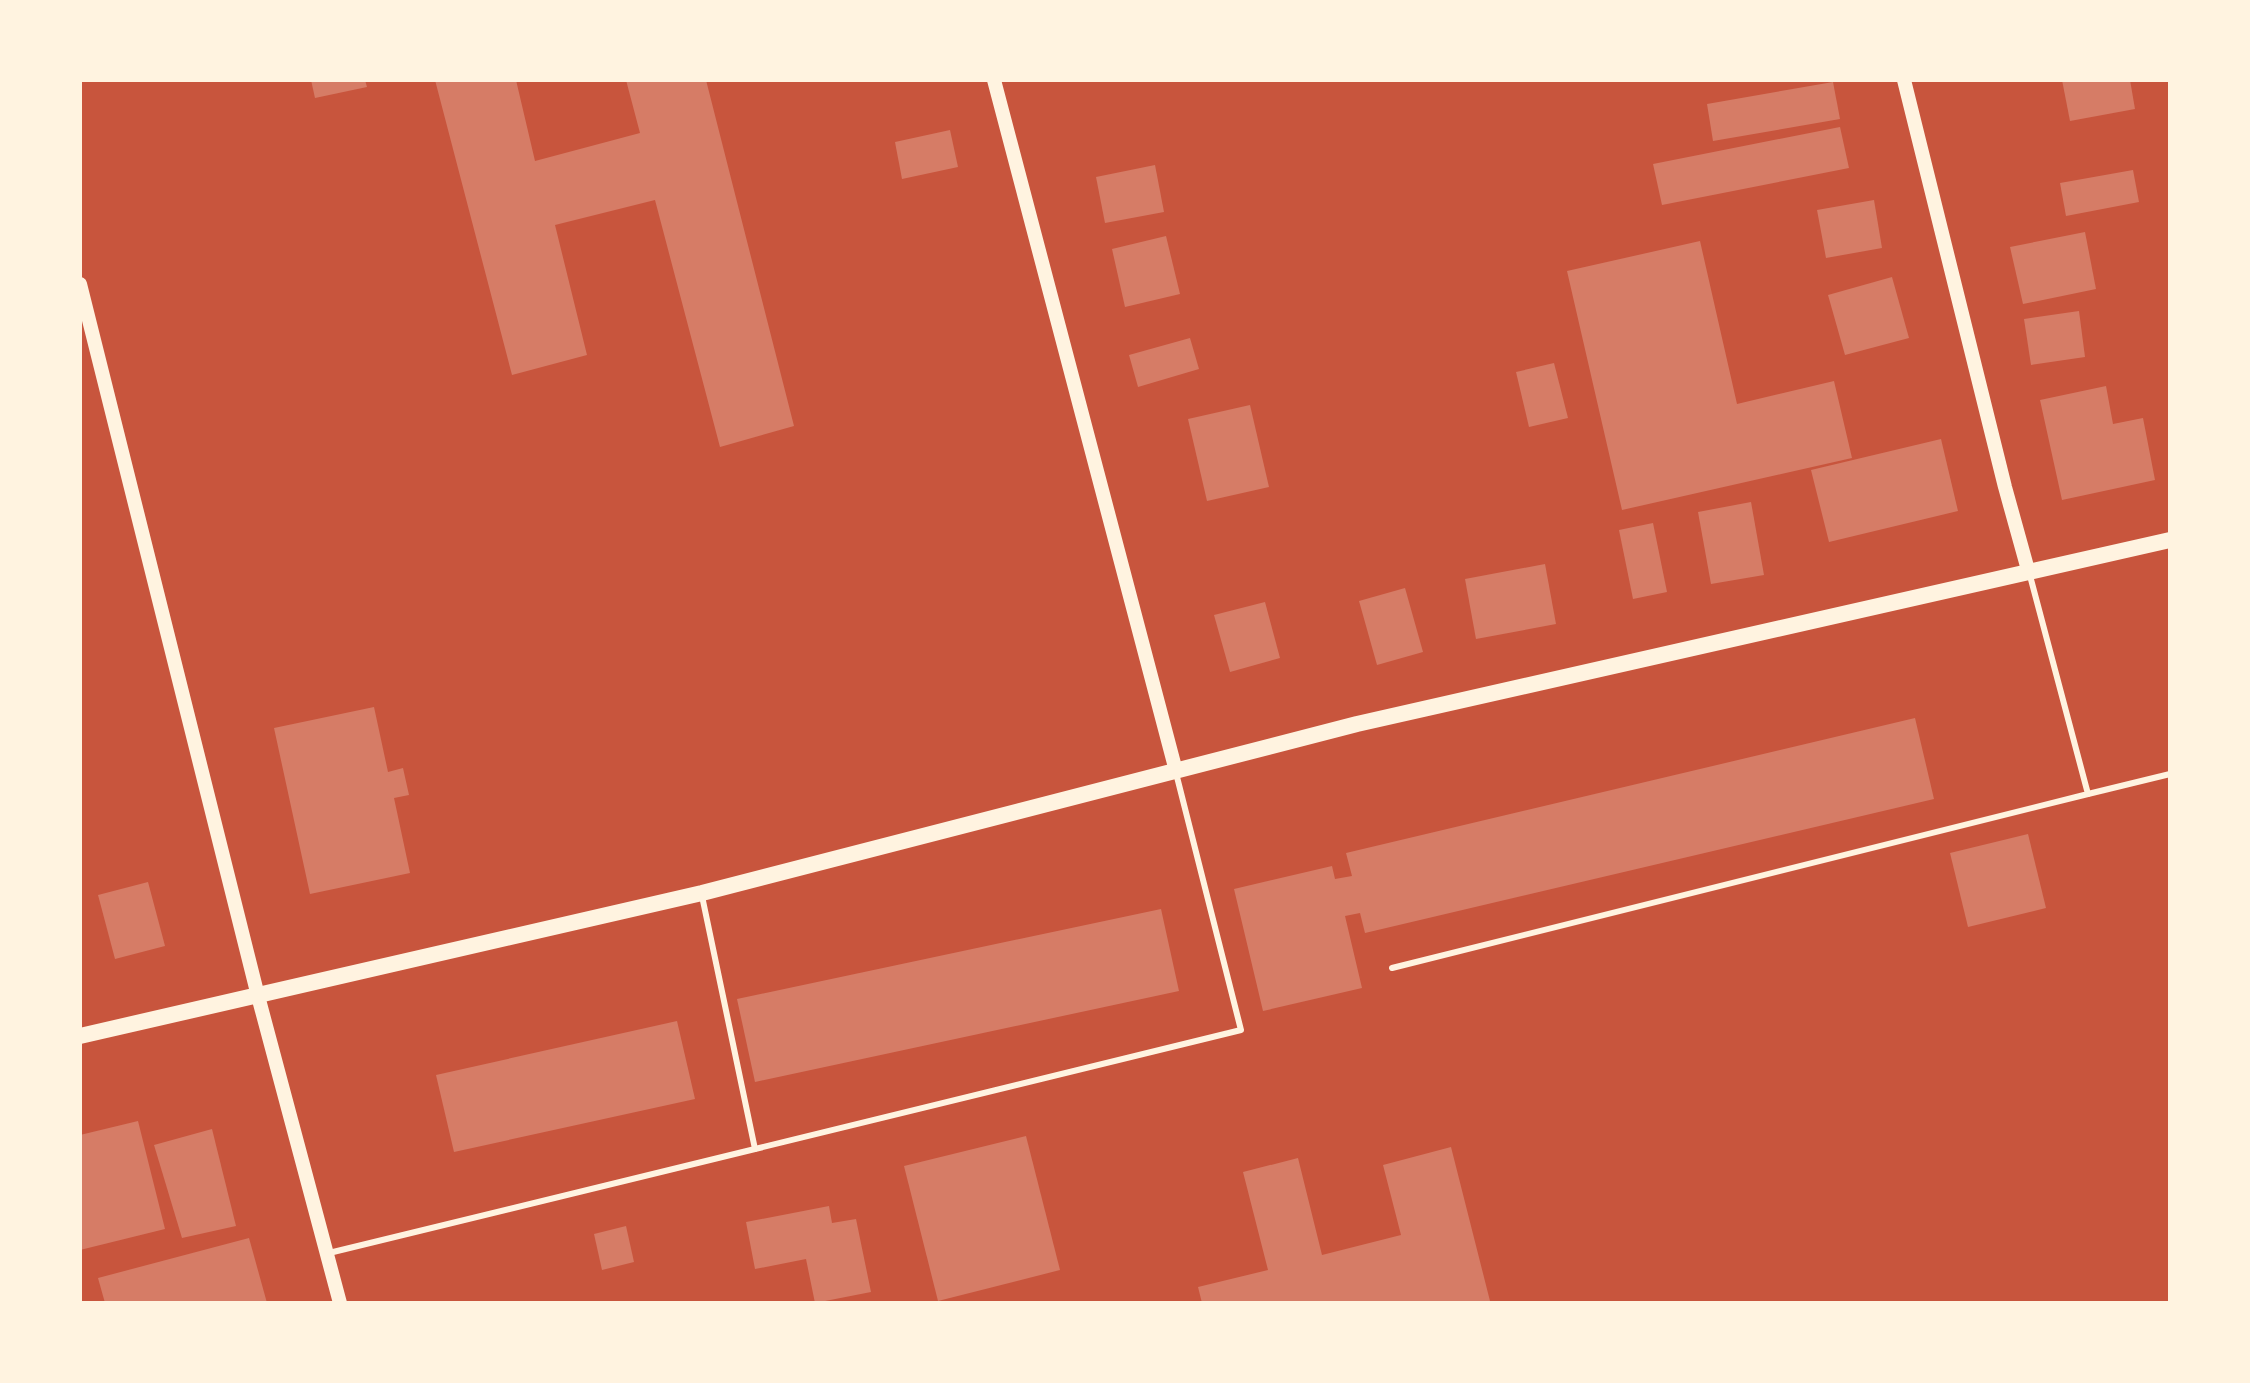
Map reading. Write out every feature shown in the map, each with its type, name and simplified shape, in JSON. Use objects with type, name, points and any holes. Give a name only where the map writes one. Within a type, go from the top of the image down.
[{"type":"main road","points":[[80,1036],[702,893],[1373,721],[2170,540]]},
{"type":"street","points":[[994,80],[1176,771]]},
{"type":"street","points":[[1904,80],[2028,570]]},
{"type":"street","points":[[80,284],[258,996],[340,1303]]},
{"type":"lane","points":[[2028,570],[2088,794]]},
{"type":"lane","points":[[327,1254],[1241,1030],[1176,771]]},
{"type":"lane","points":[[1392,968],[2170,774]]},
{"type":"lane","points":[[702,893],[755,1149]]},
{"type":"building","points":[[311,80],[365,80],[367,87],[315,98]]},
{"type":"building","points":[[435,80],[516,80],[535,161],[640,133],[626,80],[706,80],[794,426],[720,447],[655,200],[555,225],[587,355],[512,375]]},
{"type":"building","points":[[2062,80],[2130,80],[2135,109],[2070,121]]},
{"type":"building","points":[[1833,82],[1840,119],[1713,141],[1707,104]]},
{"type":"building","points":[[1840,127],[1849,168],[1662,205],[1653,164]]},
{"type":"building","points":[[950,130],[958,167],[902,179],[895,142]]},
{"type":"building","points":[[1155,165],[1164,212],[1105,223],[1096,177]]},
{"type":"building","points":[[2133,170],[2139,202],[2066,216],[2060,183]]},
{"type":"building","points":[[1874,200],[1882,248],[1826,258],[1817,210]]},
{"type":"building","points":[[2085,232],[2096,289],[2023,304],[2010,247]]},
{"type":"building","points":[[1166,236],[1180,294],[1125,307],[1112,249]]},
{"type":"building","points":[[1700,241],[1737,404],[1834,381],[1852,458],[1622,510],[1567,271]]},
{"type":"building","points":[[1892,277],[1909,338],[1845,355],[1828,295]]},
{"type":"building","points":[[2079,311],[2085,357],[2031,365],[2024,319]]},
{"type":"building","points":[[1190,338],[1199,369],[1138,387],[1129,355]]},
{"type":"building","points":[[1554,363],[1568,418],[1529,427],[1516,372]]},
{"type":"building","points":[[2106,386],[2113,424],[2143,418],[2155,480],[2062,500],[2040,400]]},
{"type":"building","points":[[1250,405],[1269,487],[1207,501],[1188,419]]},
{"type":"building","points":[[1941,439],[1958,511],[1829,542],[1811,470]]},
{"type":"building","points":[[1751,502],[1764,575],[1711,584],[1698,512]]},
{"type":"building","points":[[1653,523],[1667,592],[1633,599],[1619,530]]},
{"type":"building","points":[[1545,564],[1556,624],[1476,639],[1465,579]]},
{"type":"building","points":[[1405,588],[1423,652],[1377,665],[1359,601]]},
{"type":"building","points":[[1265,602],[1280,658],[1230,672],[1214,615]]},
{"type":"building","points":[[374,707],[388,772],[403,768],[409,795],[394,798],[410,873],[310,894],[274,728]]},
{"type":"building","points":[[1915,718],[1934,799],[1365,933],[1360,913],[1345,916],[1362,988],[1263,1011],[1234,889],[1332,866],[1335,879],[1352,876],[1346,853]]},
{"type":"building","points":[[2028,834],[2046,908],[1968,927],[1950,853]]},
{"type":"building","points":[[148,882],[165,946],[115,959],[98,895]]},
{"type":"building","points":[[1161,909],[1179,991],[755,1082],[737,999]]},
{"type":"building","points":[[677,1021],[695,1099],[454,1152],[436,1075]]},
{"type":"building","points":[[138,1121],[165,1229],[80,1250],[80,1135]]},
{"type":"building","points":[[212,1129],[236,1226],[182,1238],[154,1145]]},
{"type":"building","points":[[1026,1136],[1060,1270],[938,1301],[904,1166]]},
{"type":"building","points":[[1451,1147],[1490,1301],[1202,1303],[1198,1287],[1268,1270],[1243,1172],[1298,1158],[1322,1255],[1401,1235],[1383,1165]]},
{"type":"building","points":[[829,1206],[832,1223],[856,1219],[871,1292],[815,1303],[806,1259],[755,1269],[746,1222]]},
{"type":"building","points":[[626,1226],[634,1262],[602,1270],[594,1234]]},
{"type":"building","points":[[249,1238],[267,1303],[105,1303],[98,1278]]}]
